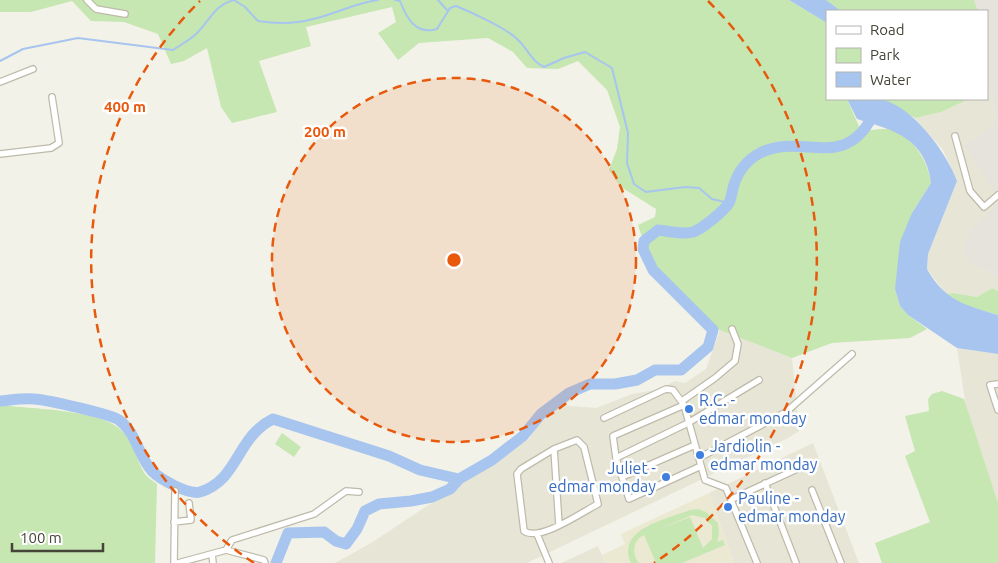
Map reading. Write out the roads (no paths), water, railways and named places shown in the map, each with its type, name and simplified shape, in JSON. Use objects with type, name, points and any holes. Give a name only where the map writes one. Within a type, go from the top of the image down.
[{"type":"street","points":[[87,0],[96,9],[125,14]]},
{"type":"street","points":[[0,82],[33,69]]},
{"type":"street","points":[[0,154],[51,148],[59,143],[52,98]]},
{"type":"street","points":[[955,136],[973,196],[984,207],[998,195]]},
{"type":"street","points":[[701,466],[629,499],[616,458],[613,436],[683,403],[735,361],[738,344],[732,329]]},
{"type":"street","points":[[699,458],[786,412],[852,354]]},
{"type":"street","points":[[616,458],[688,423],[759,380]]},
{"type":"street","points":[[998,384],[990,384],[998,410]]},
{"type":"street","points":[[604,418],[666,389],[673,390],[683,403],[705,480],[726,488],[757,563]]},
{"type":"street","points":[[577,440],[584,447],[598,504],[559,525],[537,534],[529,535],[524,531],[517,474],[521,469],[554,449],[577,440]]},
{"type":"street","points":[[622,477],[695,445]]},
{"type":"street","points":[[554,449],[559,525]]},
{"type":"street","points":[[732,499],[810,463]]},
{"type":"street","points":[[765,483],[796,563]]},
{"type":"street","points":[[812,490],[841,563]]},
{"type":"street","points":[[174,563],[175,491]]},
{"type":"street","points":[[226,550],[232,540],[314,514],[346,491],[359,492]]},
{"type":"street","points":[[174,522],[191,520],[189,503]]},
{"type":"street","points":[[537,534],[549,563]]},
{"type":"street","points":[[178,563],[192,561],[226,550],[264,560],[265,563]]},
{"type":"street","points":[[212,554],[214,563]]},
{"type":"water","points":[[789,0],[826,0],[840,10],[826,10],[826,22]]},
{"type":"water","points":[[848,100],[881,100],[890,103],[915,119],[945,157],[957,181],[928,254],[927,269],[934,280],[949,295],[966,304],[998,315],[998,354],[957,348],[908,315],[900,306],[895,289],[900,242],[912,213],[931,183],[928,168],[915,146],[906,139],[884,128],[857,119]]},
{"type":"waterway","points":[[0,61],[23,49],[78,38],[173,50],[196,34],[217,10],[227,2],[234,0],[245,7],[258,21],[279,23],[306,21],[378,0]]},
{"type":"waterway","points":[[395,0],[400,1],[413,24],[423,30],[437,29],[450,8],[456,6],[506,31],[521,43],[536,62],[544,67],[564,58],[585,52],[612,68],[628,133],[627,163],[634,184],[646,192],[685,187],[699,188],[712,199],[729,203]]},
{"type":"waterway","points":[[438,0],[448,11]]},
{"type":"waterway","points":[[276,563],[288,533],[324,532],[336,541],[346,544],[357,529],[365,511],[379,504],[432,497],[450,489],[459,479],[492,460],[523,436],[541,414],[569,393],[590,384],[615,384],[637,380],[655,370],[681,370],[708,347],[713,330],[653,270],[643,249],[644,241],[658,230],[689,233],[707,224],[729,203],[739,172],[750,160],[760,153],[775,148],[791,146],[820,148],[835,147],[848,143],[861,133],[872,117]]},
{"type":"waterway","points":[[0,401],[34,399],[113,417],[130,431],[143,459],[152,471],[175,486],[189,491],[200,492],[213,486],[223,478],[251,436],[273,419],[389,456],[420,470],[459,479]]},
{"type":"place","name":"R.C. - edmar monday","points":[[689,409]]},
{"type":"place","name":"Jardiolin - edmar monday","points":[[700,455]]},
{"type":"place","name":"Juliet - edmar monday","points":[[666,477]]},
{"type":"place","name":"Pauline - edmar monday","points":[[728,507]]}]
